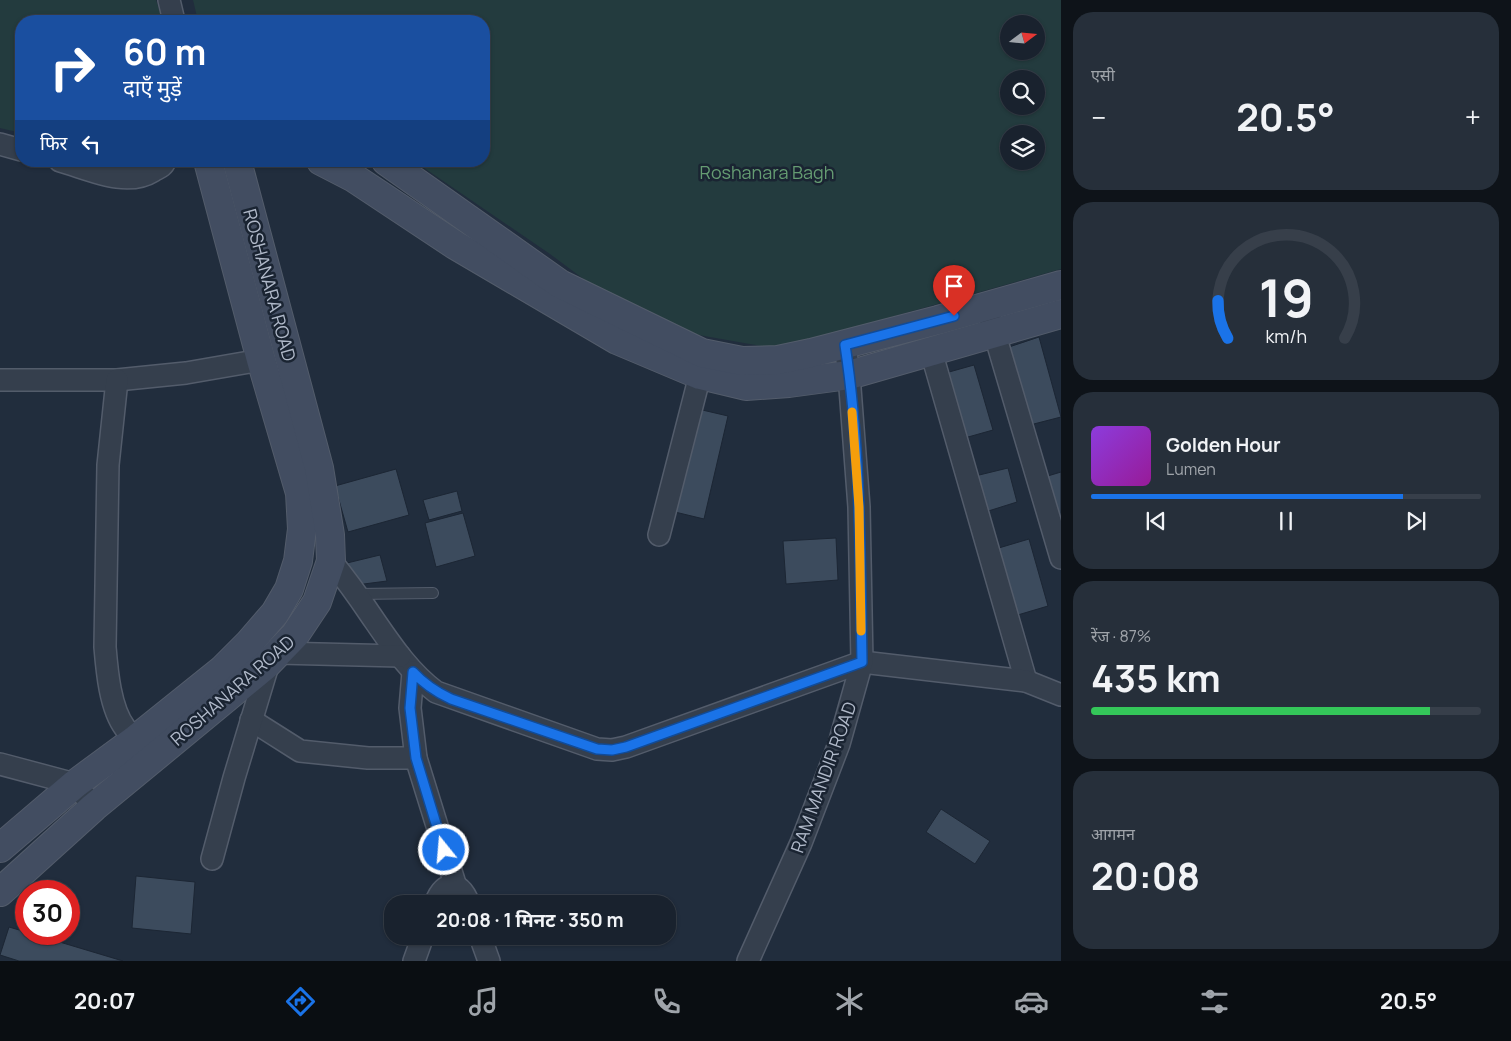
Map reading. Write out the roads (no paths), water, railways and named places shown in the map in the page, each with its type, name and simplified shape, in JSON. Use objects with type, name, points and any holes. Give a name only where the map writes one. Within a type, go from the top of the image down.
[{"type":"street","points":[[169,0],[173,15]]},
{"type":"street","points":[[0,144],[15,148]]},
{"type":"street","points":[[80,167],[121,179],[147,175],[160,167]]},
{"type":"street","name":"ROSHANARA ROAD","points":[[0,848],[75,784],[136,739],[222,670],[236,657],[275,612],[290,589],[298,561],[302,529],[300,493],[261,360],[210,167]]},
{"type":"street","name":"ROSHANARA ROAD","points":[[0,892],[94,807],[274,657],[296,635],[318,602],[331,561],[330,536],[319,468],[239,167]]},
{"type":"street","points":[[333,167],[354,178],[455,245],[617,340],[700,375],[746,386],[789,383],[849,375],[1061,314]]},
{"type":"street","points":[[394,167],[560,284],[702,353],[742,361],[778,360],[845,345],[1061,285]]},
{"type":"street","points":[[987,306],[1061,558]]},
{"type":"street","name":"RAM MANDIR ROAD","points":[[748,961],[801,843],[840,744],[862,662],[859,507],[845,345]]},
{"type":"street","points":[[931,351],[1026,681]]},
{"type":"street","points":[[0,380],[117,380],[186,373],[261,360]]},
{"type":"street","points":[[659,535],[693,396],[700,375]]},
{"type":"street","points":[[117,380],[108,465],[105,647],[108,676],[116,708],[124,726],[136,739]]},
{"type":"street","points":[[331,561],[357,594],[406,664],[421,681],[436,692],[451,699],[597,749],[612,750],[626,747],[862,662],[1026,681],[1061,695]]},
{"type":"street","points":[[212,859],[251,720],[274,657],[406,664]]},
{"type":"street","points":[[406,664],[416,758],[456,887]]},
{"type":"street","points":[[251,720],[300,751],[368,758],[416,758]]},
{"type":"street","points":[[0,764],[75,784],[94,807]]},
{"type":"street","points":[[438,895],[448,886],[462,890],[464,895]]},
{"type":"street","points":[[414,961],[420,945]]},
{"type":"street","points":[[483,945],[489,961]]},
{"type":"lane","points":[[357,594],[433,593]]},
{"type":"park label","name":"Roshanara Bagh","points":[[767,172]]}]
